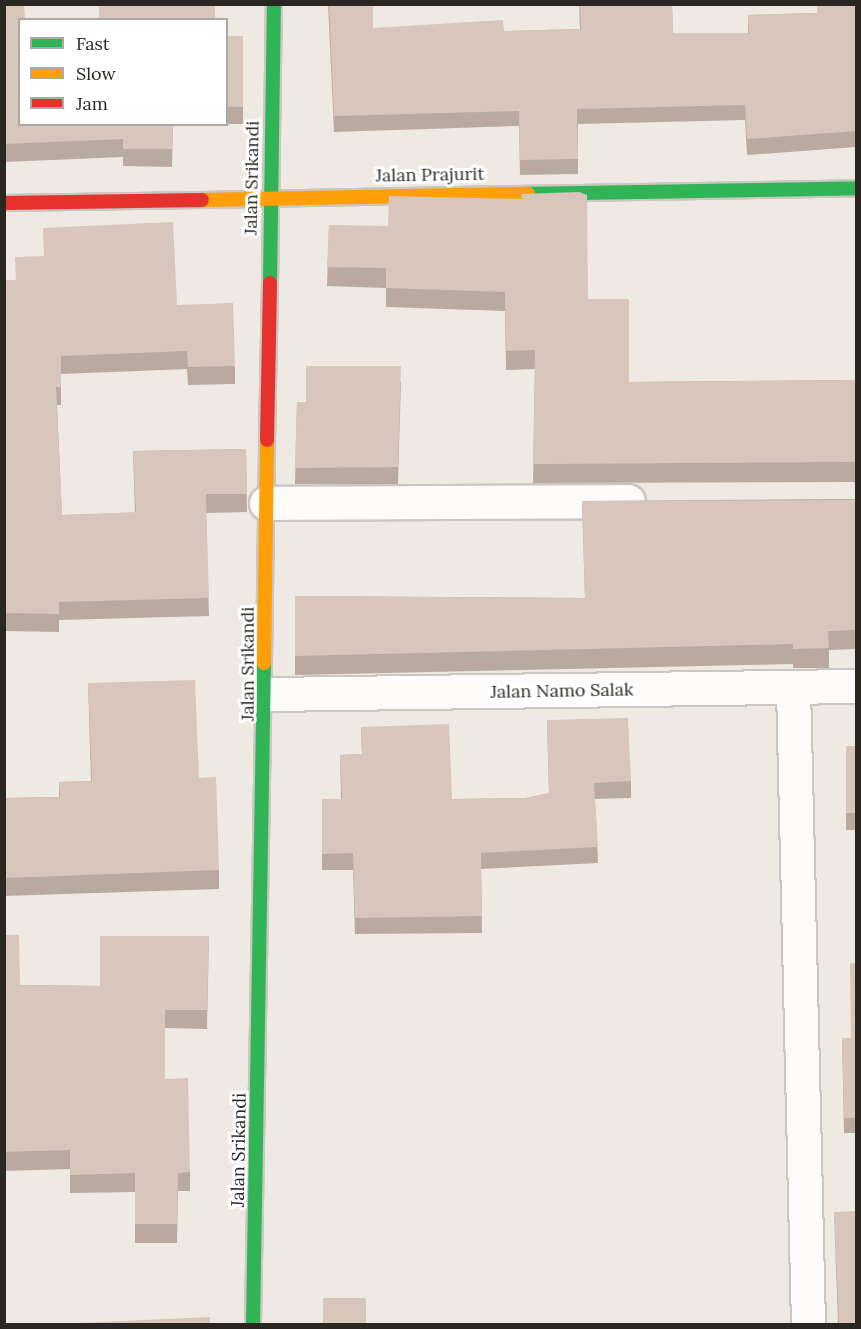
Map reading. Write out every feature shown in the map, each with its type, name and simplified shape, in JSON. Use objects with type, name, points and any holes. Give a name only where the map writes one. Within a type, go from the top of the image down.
[{"type":"street","name":"Jalan Srikandi","points":[[253,1324],[267,694],[269,195],[274,4]]},
{"type":"street","name":"Jalan Prajurit","points":[[4,203],[269,195],[856,188]]},
{"type":"street","points":[[267,503],[656,501]]},
{"type":"street","name":"Jalan Namo Salak","points":[[267,694],[856,686]]},
{"type":"street","points":[[793,688],[808,1324]]},
{"type":"building","points":[[4,4],[24,4],[25,18],[18,18],[18,126],[173,126],[172,149],[123,149],[123,139],[4,144]]},
{"type":"building","points":[[99,4],[215,4],[215,18],[99,18]]},
{"type":"building","points":[[329,4],[373,4],[373,28],[503,20],[504,31],[581,29],[580,4],[672,4],[673,33],[749,33],[748,15],[817,13],[817,4],[856,4],[856,131],[747,139],[745,105],[577,109],[578,159],[520,160],[519,111],[334,116]]},
{"type":"building","points":[[228,36],[243,36],[243,107],[228,107]]},
{"type":"building","points":[[579,192],[587,195],[588,299],[629,299],[629,382],[856,380],[856,462],[533,464],[535,350],[506,351],[505,292],[386,288],[386,268],[327,267],[329,225],[388,226],[389,196],[522,199],[521,194]]},
{"type":"building","points":[[173,222],[177,305],[233,303],[235,366],[188,367],[187,351],[61,356],[61,387],[56,387],[62,515],[136,512],[133,451],[246,449],[247,494],[206,494],[209,598],[59,602],[59,614],[4,613],[4,280],[16,280],[15,257],[44,256],[43,228]]},
{"type":"building","points":[[306,366],[401,366],[398,467],[295,468],[297,402],[306,402]]},
{"type":"building","points":[[856,500],[856,630],[828,631],[829,648],[793,649],[793,644],[295,656],[295,596],[585,598],[582,501]]},
{"type":"building","points":[[195,680],[199,778],[216,777],[219,870],[4,878],[4,798],[60,797],[59,782],[92,781],[88,683]]},
{"type":"building","points":[[628,718],[631,781],[594,783],[598,847],[481,853],[482,916],[355,918],[353,853],[322,854],[322,799],[342,799],[340,755],[362,754],[361,727],[449,724],[452,799],[526,798],[549,793],[547,720]]},
{"type":"building","points":[[846,746],[856,746],[856,813],[846,813]]},
{"type":"building","points":[[4,935],[19,935],[20,985],[100,986],[100,936],[209,936],[207,1010],[165,1010],[165,1079],[188,1078],[190,1172],[178,1173],[177,1224],[135,1224],[135,1173],[70,1175],[70,1150],[4,1152]]},
{"type":"building","points":[[850,963],[856,963],[856,1118],[844,1118],[842,1038],[851,1038]]},
{"type":"building","points":[[856,1211],[856,1324],[839,1324],[834,1212]]},
{"type":"building","points":[[323,1298],[366,1298],[366,1324],[323,1324]]},
{"type":"building","points":[[210,1317],[210,1324],[55,1324]]},
{"type":"traffic: fast","points":[[270,283],[274,4]]},
{"type":"traffic: fast","points":[[528,194],[856,188]]},
{"type":"traffic: fast","points":[[253,1324],[264,663]]},
{"type":"traffic: slow","points":[[202,200],[528,194]]},
{"type":"traffic: slow","points":[[264,663],[267,440]]},
{"type":"traffic: jam","points":[[4,203],[202,200]]},
{"type":"traffic: jam","points":[[267,440],[270,283]]}]
